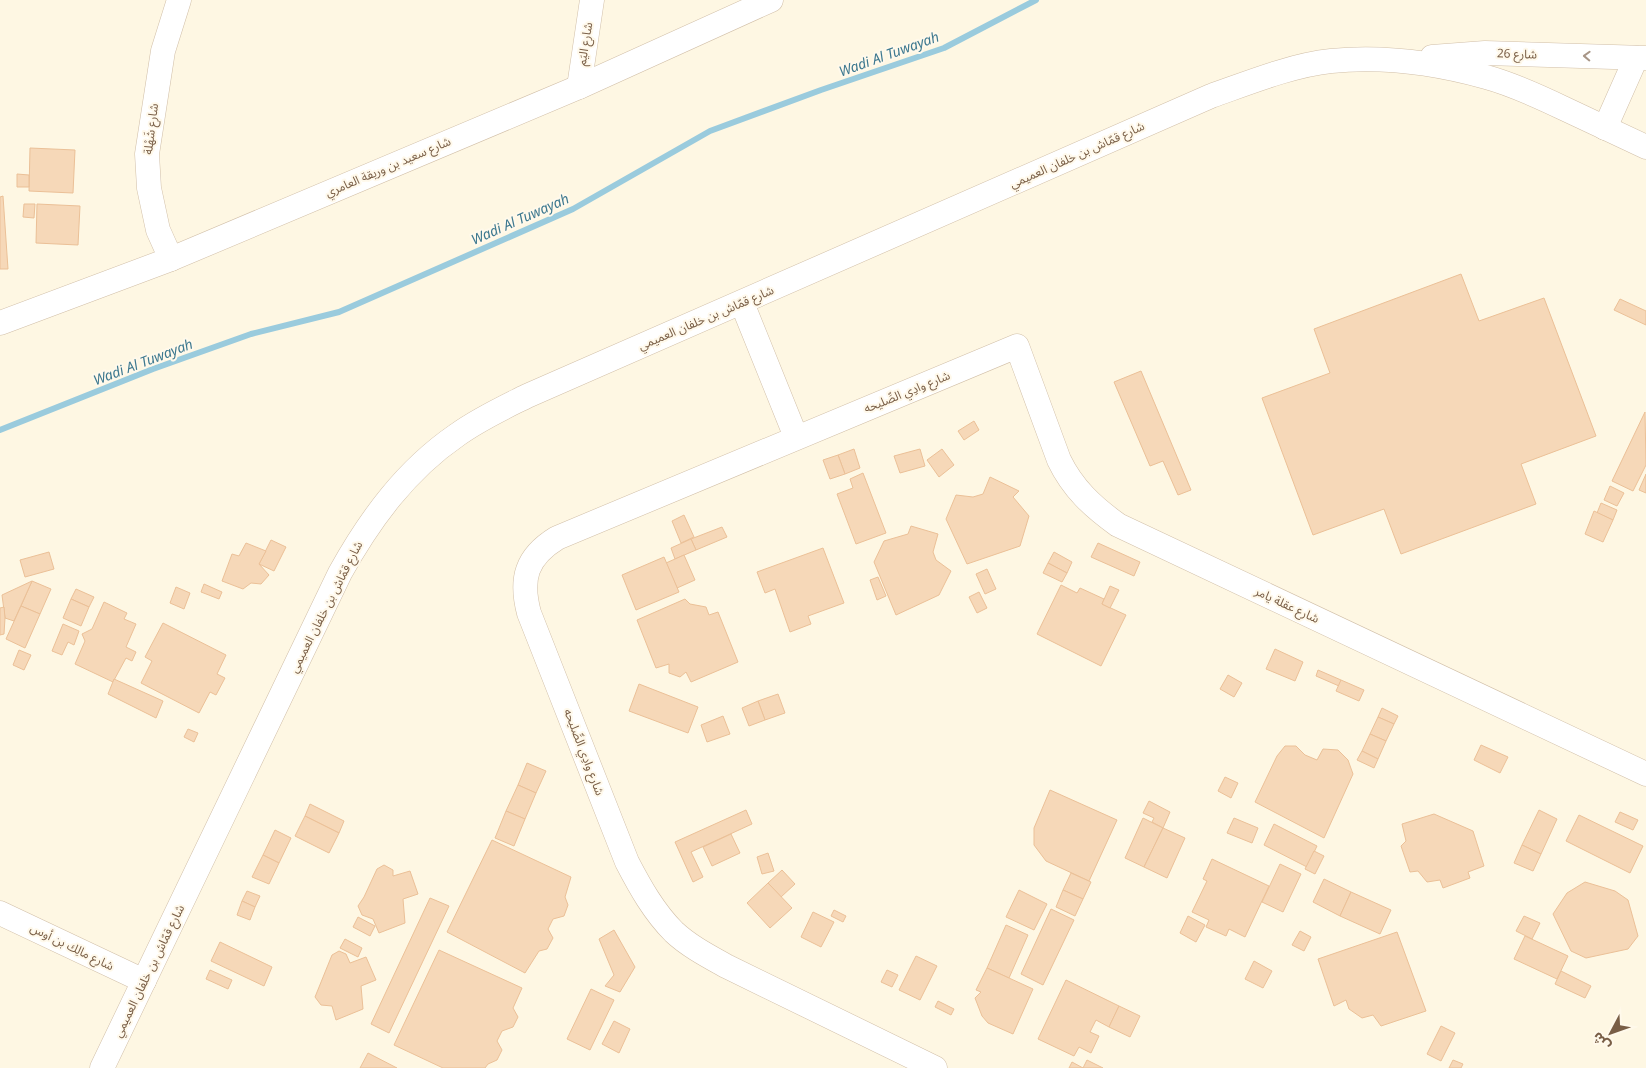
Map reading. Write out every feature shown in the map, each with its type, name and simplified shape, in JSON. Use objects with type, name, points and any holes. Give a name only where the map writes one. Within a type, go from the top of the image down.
[{"type":"street","name":"شارع شَهْلة","points":[[171,258],[158,230],[149,188],[147,154],[163,51],[179,0]]},
{"type":"street","name":"شارع اليَم","points":[[579,87],[592,0]]},
{"type":"street","name":"شارع سعيد بن وريقة العامري","points":[[0,323],[171,258],[579,87],[771,0]]},
{"type":"street","name":"شارع 26","points":[[1398,62],[1428,57],[1485,53],[1641,58]]},
{"type":"street","points":[[1606,128],[1641,58]]},
{"type":"street","name":"شارع قمّاش بن خلفان العميمي","points":[[102,1068],[340,573],[358,541],[373,518],[402,483],[435,452],[457,435],[489,415],[527,396],[1193,104],[1235,87],[1289,70],[1329,62],[1370,59],[1452,69],[1487,77],[1534,94],[1646,146]]},
{"type":"street","points":[[742,303],[796,437]]},
{"type":"street","name":"شارع وادِي الصِّليحه","points":[[935,1068],[726,966],[696,949],[674,932],[642,890],[627,862],[529,613],[524,584],[528,569],[536,555],[544,545],[556,538],[1017,346]]},
{"type":"street","name":"شارع عقلة يامر","points":[[1017,346],[1067,476],[1089,503],[1118,525],[1646,774]]},
{"type":"street","name":"شارع مالِك بن أوس","points":[[0,913],[144,981]]},
{"type":"building","points":[[30,148],[75,150],[73,193],[29,191]]},
{"type":"building","points":[[17,174],[29,175],[29,187],[17,187]]},
{"type":"building","points":[[3,196],[8,269],[0,269],[0,197]]},
{"type":"building","points":[[24,204],[35,204],[34,218],[23,217]]},
{"type":"building","points":[[37,204],[80,206],[78,245],[36,243]]},
{"type":"building","points":[[1461,274],[1479,321],[1544,298],[1596,436],[1521,464],[1536,504],[1401,554],[1384,509],[1313,535],[1262,398],[1330,373],[1314,329]]},
{"type":"building","points":[[1620,299],[1646,311],[1646,325],[1614,310]]},
{"type":"building","points":[[1141,371],[1191,490],[1178,495],[1163,461],[1150,466],[1114,382]]},
{"type":"building","points":[[1645,412],[1646,465],[1633,491],[1612,481]]},
{"type":"building","points":[[974,421],[979,430],[964,440],[958,431]]},
{"type":"building","points":[[854,449],[860,468],[845,474],[838,455]]},
{"type":"building","points":[[920,449],[925,466],[900,473],[894,456]]},
{"type":"building","points":[[942,449],[954,465],[939,477],[927,460]]},
{"type":"building","points":[[838,455],[845,474],[830,479],[823,460]]},
{"type":"building","points":[[863,473],[886,533],[856,544],[837,494],[853,488],[850,479]]},
{"type":"building","points":[[1646,474],[1646,493],[1639,490]]},
{"type":"building","points":[[990,477],[1019,491],[1013,497],[1029,516],[1020,546],[967,564],[946,519],[956,495],[973,497],[983,494]]},
{"type":"building","points":[[1610,486],[1624,493],[1617,506],[1604,500]]},
{"type":"building","points":[[1601,503],[1617,510],[1613,520],[1597,513]]},
{"type":"building","points":[[1594,511],[1613,520],[1603,542],[1585,534]]},
{"type":"building","points":[[684,515],[694,537],[681,543],[672,521]]},
{"type":"building","points":[[911,526],[938,534],[933,552],[936,560],[951,571],[939,595],[896,615],[874,562],[884,541],[908,534]]},
{"type":"building","points":[[722,527],[727,537],[696,550],[691,539]]},
{"type":"building","points":[[691,539],[696,550],[675,559],[671,548]]},
{"type":"building","points":[[271,540],[286,547],[274,571],[259,564]]},
{"type":"building","points":[[246,543],[266,551],[259,564],[269,575],[261,584],[251,583],[243,589],[222,581],[232,554],[239,556]]},
{"type":"building","points":[[1098,543],[1140,562],[1134,576],[1091,557]]},
{"type":"building","points":[[823,548],[844,603],[808,616],[811,624],[790,632],[775,589],[765,593],[757,572]]},
{"type":"building","points":[[49,552],[54,569],[25,577],[20,560]]},
{"type":"building","points":[[1054,552],[1072,562],[1067,573],[1048,563]]},
{"type":"building","points":[[684,555],[695,580],[677,588],[666,563]]},
{"type":"building","points":[[664,557],[679,592],[636,610],[622,575]]},
{"type":"building","points":[[1048,563],[1067,573],[1062,582],[1043,573]]},
{"type":"building","points":[[987,569],[996,589],[985,594],[976,574]]},
{"type":"building","points":[[878,577],[886,596],[877,600],[870,580]]},
{"type":"building","points":[[32,581],[51,589],[40,614],[21,606]]},
{"type":"building","points":[[32,581],[14,621],[5,618],[2,595]]},
{"type":"building","points":[[204,584],[222,592],[219,599],[201,592]]},
{"type":"building","points":[[1061,585],[1077,593],[1080,588],[1104,599],[1102,604],[1126,615],[1101,666],[1037,634]]},
{"type":"building","points":[[1110,586],[1119,590],[1110,608],[1102,604]]},
{"type":"building","points":[[176,587],[190,593],[184,609],[170,603]]},
{"type":"building","points":[[76,589],[94,597],[89,607],[71,599]]},
{"type":"building","points":[[979,592],[987,608],[977,613],[969,597]]},
{"type":"building","points":[[71,599],[89,607],[81,626],[63,618]]},
{"type":"building","points":[[685,599],[690,604],[706,607],[709,615],[718,612],[738,662],[691,682],[686,672],[680,677],[669,673],[669,664],[656,668],[637,620]]},
{"type":"building","points":[[104,602],[127,613],[124,619],[136,624],[126,647],[136,652],[132,661],[126,658],[113,682],[75,664],[85,641],[82,634],[92,629]]},
{"type":"building","points":[[21,606],[40,614],[25,648],[6,639]]},
{"type":"building","points":[[4,607],[4,634],[0,635],[0,608]]},
{"type":"building","points":[[163,623],[226,655],[217,674],[225,678],[216,695],[210,692],[199,713],[141,683],[152,661],[145,657]]},
{"type":"building","points":[[63,624],[79,631],[74,645],[68,642],[62,655],[52,651]]},
{"type":"building","points":[[1275,649],[1303,662],[1295,681],[1266,669]]},
{"type":"building","points":[[19,650],[31,655],[24,670],[13,665]]},
{"type":"building","points":[[1318,670],[1341,680],[1339,686],[1316,676]]},
{"type":"building","points":[[1228,675],[1242,683],[1234,697],[1220,689]]},
{"type":"building","points":[[114,679],[163,701],[156,718],[108,694]]},
{"type":"building","points":[[1341,680],[1364,690],[1359,701],[1336,691]]},
{"type":"building","points":[[639,684],[698,707],[688,733],[629,711]]},
{"type":"building","points":[[778,694],[785,713],[765,720],[758,701]]},
{"type":"building","points":[[758,701],[765,720],[749,726],[742,708]]},
{"type":"building","points":[[1382,708],[1398,716],[1394,724],[1378,717]]},
{"type":"building","points":[[723,716],[730,734],[707,742],[701,725]]},
{"type":"building","points":[[1378,717],[1394,724],[1386,741],[1370,734]]},
{"type":"building","points":[[188,729],[198,733],[194,742],[184,737]]},
{"type":"building","points":[[1370,734],[1386,741],[1378,759],[1362,751]]},
{"type":"building","points":[[1481,745],[1508,757],[1500,773],[1474,760]]},
{"type":"building","points":[[1285,746],[1296,746],[1305,755],[1317,760],[1323,749],[1338,750],[1348,760],[1353,774],[1324,838],[1255,802],[1277,756]]},
{"type":"building","points":[[1362,751],[1378,759],[1374,768],[1357,760]]},
{"type":"building","points":[[527,763],[546,771],[536,793],[518,785]]},
{"type":"building","points":[[1225,777],[1238,783],[1231,798],[1218,791]]},
{"type":"building","points":[[518,785],[536,793],[525,819],[506,811]]},
{"type":"building","points":[[1050,790],[1117,820],[1089,881],[1046,861],[1034,845],[1034,828]]},
{"type":"building","points":[[1149,801],[1170,812],[1163,828],[1152,822],[1154,818],[1143,813]]},
{"type":"building","points":[[310,804],[344,821],[339,833],[305,816]]},
{"type":"building","points":[[746,810],[752,824],[691,852],[703,877],[693,882],[675,842]]},
{"type":"building","points":[[1539,810],[1557,819],[1541,854],[1522,845]]},
{"type":"building","points":[[506,811],[525,819],[514,846],[495,838]]},
{"type":"building","points":[[1620,812],[1638,820],[1633,830],[1615,822]]},
{"type":"building","points":[[1434,814],[1473,831],[1484,866],[1468,872],[1470,878],[1443,888],[1440,880],[1427,882],[1418,871],[1410,872],[1401,846],[1406,841],[1402,824]]},
{"type":"building","points":[[1579,815],[1643,846],[1630,873],[1566,841]]},
{"type":"building","points":[[305,816],[339,833],[329,853],[295,836]]},
{"type":"building","points":[[1143,818],[1163,828],[1144,867],[1125,858]]},
{"type":"building","points":[[1234,818],[1258,828],[1252,843],[1227,833]]},
{"type":"building","points":[[1274,824],[1317,846],[1307,867],[1264,845]]},
{"type":"building","points":[[1163,828],[1185,838],[1167,878],[1144,867]]},
{"type":"building","points":[[275,830],[291,838],[279,863],[263,855]]},
{"type":"building","points":[[731,834],[740,853],[712,866],[703,847]]},
{"type":"building","points":[[492,840],[571,877],[565,897],[568,905],[564,916],[553,919],[548,929],[553,938],[547,949],[539,951],[525,973],[447,932]]},
{"type":"building","points":[[1522,845],[1541,854],[1533,871],[1514,863]]},
{"type":"building","points":[[1314,851],[1324,856],[1315,874],[1305,869]]},
{"type":"building","points":[[768,853],[774,871],[762,874],[757,857]]},
{"type":"building","points":[[263,855],[279,863],[269,884],[252,877]]},
{"type":"building","points":[[1212,859],[1269,886],[1245,937],[1229,929],[1226,936],[1206,927],[1209,920],[1192,912],[1207,881],[1203,879]]},
{"type":"building","points":[[1280,864],[1301,874],[1283,912],[1262,902]]},
{"type":"building","points":[[384,865],[393,870],[393,876],[410,871],[418,894],[403,899],[405,923],[379,933],[373,919],[362,915],[358,906],[377,869]]},
{"type":"building","points":[[782,870],[795,884],[781,897],[768,883]]},
{"type":"building","points":[[1071,873],[1091,882],[1083,899],[1063,890]]},
{"type":"building","points":[[1324,879],[1351,892],[1340,916],[1313,902]]},
{"type":"building","points":[[1585,882],[1615,891],[1628,900],[1638,936],[1628,949],[1586,958],[1571,951],[1553,914],[1567,893]]},
{"type":"building","points":[[768,883],[792,908],[770,928],[747,903]]},
{"type":"building","points":[[1019,890],[1047,904],[1034,930],[1006,917]]},
{"type":"building","points":[[1063,890],[1083,899],[1075,916],[1056,907]]},
{"type":"building","points":[[247,891],[260,896],[255,907],[242,901]]},
{"type":"building","points":[[1351,892],[1391,910],[1380,934],[1340,916]]},
{"type":"building","points":[[430,898],[449,906],[389,1033],[371,1024]]},
{"type":"building","points":[[242,901],[255,907],[250,920],[237,915]]},
{"type":"building","points":[[1051,909],[1074,920],[1043,985],[1021,974]]},
{"type":"building","points":[[834,910],[846,916],[843,922],[831,916]]},
{"type":"building","points":[[813,912],[834,922],[821,947],[801,937]]},
{"type":"building","points":[[1188,916],[1205,925],[1196,942],[1180,933]]},
{"type":"building","points":[[1524,916],[1540,923],[1532,939],[1516,931]]},
{"type":"building","points":[[358,917],[375,926],[370,936],[353,927]]},
{"type":"building","points":[[1006,925],[1028,935],[1009,978],[987,968]]},
{"type":"building","points":[[614,930],[635,967],[620,992],[605,986],[614,975],[599,939]]},
{"type":"building","points":[[1300,931],[1311,937],[1304,951],[1292,945]]},
{"type":"building","points":[[1397,932],[1426,1011],[1381,1026],[1373,1015],[1362,1018],[1349,1009],[1346,1000],[1334,1006],[1318,959]]},
{"type":"building","points":[[1525,936],[1568,956],[1557,979],[1514,959]]},
{"type":"building","points":[[345,939],[362,948],[358,957],[340,948]]},
{"type":"building","points":[[220,942],[272,967],[264,986],[211,961]]},
{"type":"building","points":[[439,950],[522,988],[513,1008],[518,1017],[513,1027],[502,1031],[497,1041],[502,1050],[497,1060],[488,1064],[485,1068],[443,1068],[394,1045]]},
{"type":"building","points":[[339,951],[346,954],[350,963],[366,957],[376,980],[361,986],[363,1009],[336,1020],[332,1006],[321,1005],[315,997],[332,955]]},
{"type":"building","points":[[916,956],[937,966],[920,1000],[899,990]]},
{"type":"building","points":[[1254,961],[1272,971],[1263,988],[1245,979]]},
{"type":"building","points":[[987,968],[1033,989],[1013,1034],[988,1023],[982,1016],[975,998],[981,992],[976,990]]},
{"type":"building","points":[[210,970],[232,980],[228,989],[206,979]]},
{"type":"building","points":[[887,970],[898,975],[892,987],[881,982]]},
{"type":"building","points":[[1561,971],[1591,986],[1585,998],[1555,984]]},
{"type":"building","points":[[1066,980],[1119,1006],[1109,1027],[1096,1020],[1090,1032],[1099,1036],[1091,1053],[1079,1047],[1074,1056],[1038,1039]]},
{"type":"building","points":[[591,989],[614,1000],[590,1050],[567,1039]]},
{"type":"building","points":[[938,1001],[954,1009],[951,1015],[935,1007]]},
{"type":"building","points":[[1119,1006],[1140,1016],[1130,1037],[1109,1027]]},
{"type":"building","points":[[614,1021],[630,1029],[619,1053],[602,1044]]},
{"type":"building","points":[[1441,1026],[1455,1033],[1441,1061],[1427,1054]]},
{"type":"building","points":[[368,1053],[397,1068],[360,1068]]},
{"type":"building","points":[[1087,1060],[1103,1068],[1083,1068]]},
{"type":"building","points":[[1453,1060],[1463,1064],[1461,1068],[1449,1068]]},
{"type":"building","points":[[1072,1062],[1083,1068],[1069,1068]]},
{"type":"waterway","name":"Wadi Al Tuwayah","points":[[0,430],[153,369],[251,334],[339,312],[573,209],[710,131],[821,90],[944,48],[1036,0]]}]
